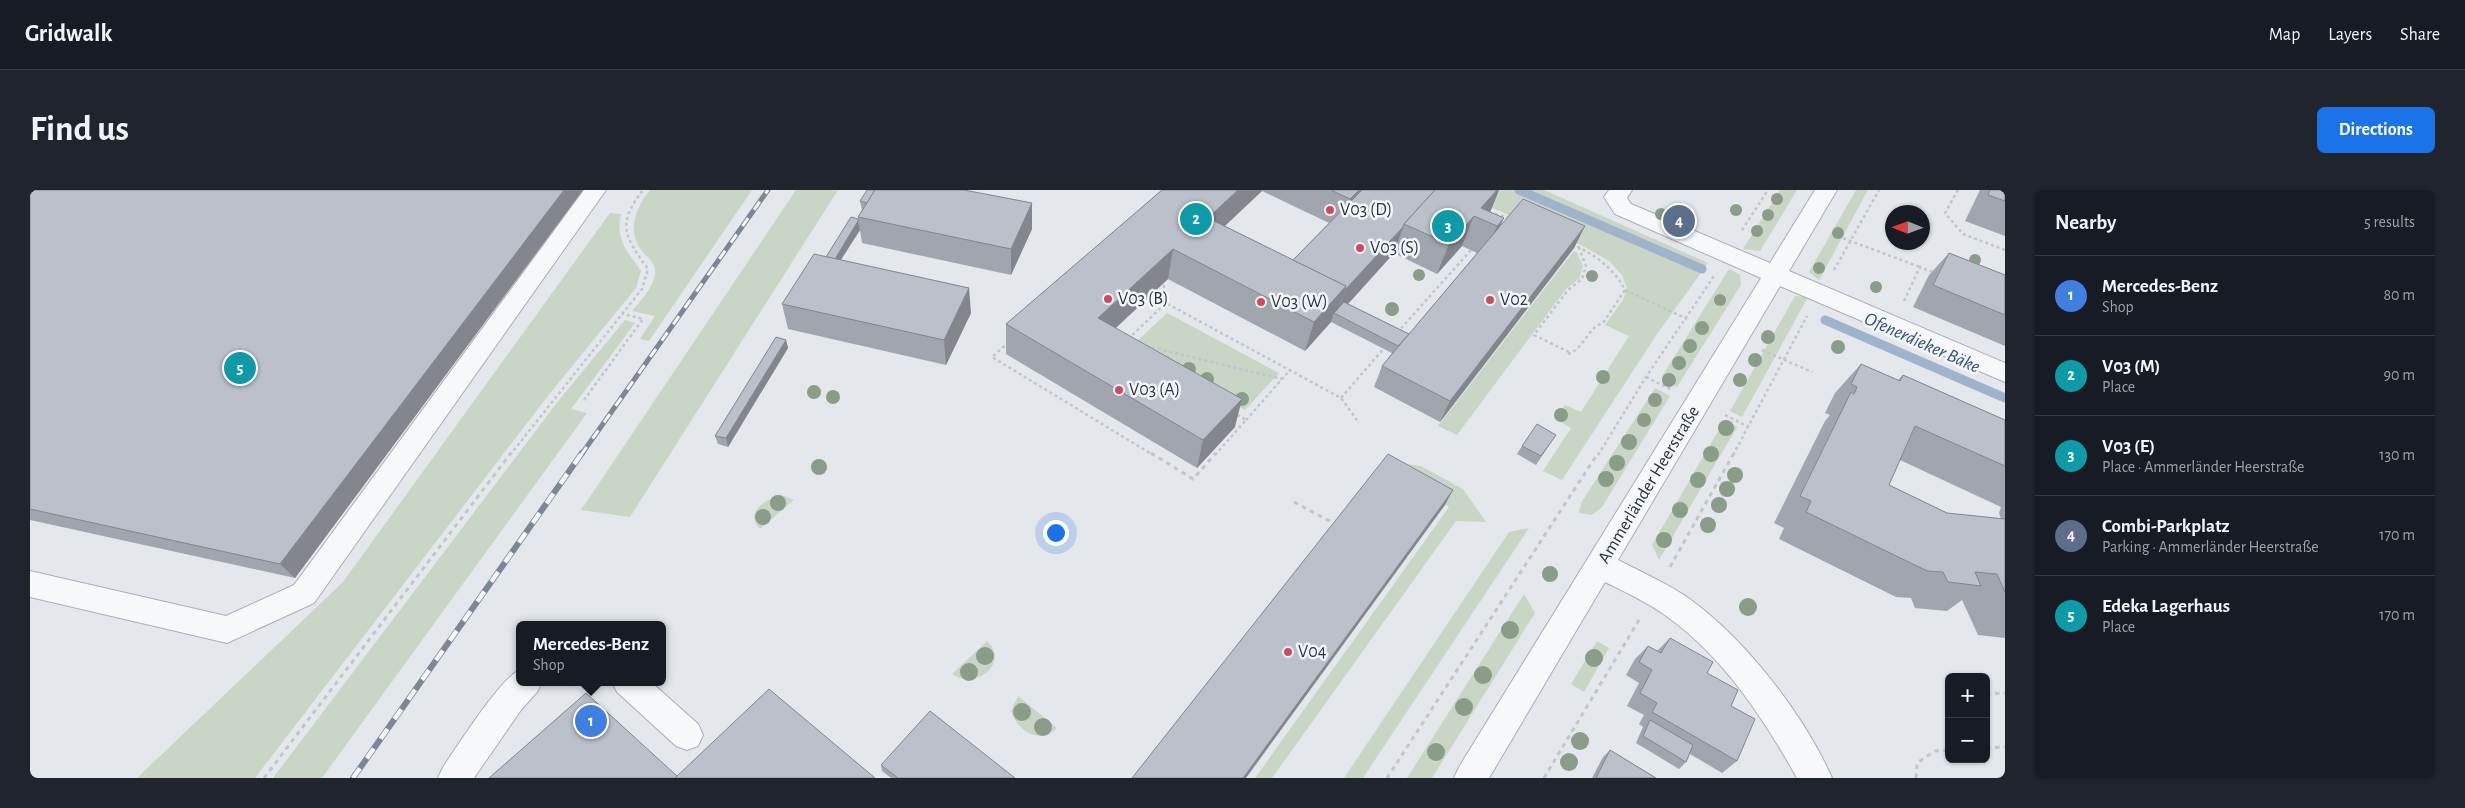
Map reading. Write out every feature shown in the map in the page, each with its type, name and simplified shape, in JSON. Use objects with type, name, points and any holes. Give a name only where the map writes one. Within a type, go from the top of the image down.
[{"type":"street","points":[[30,584],[227,630],[304,594],[595,190]]},
{"type":"street","points":[[1620,190],[1616,197],[1623,208],[2005,373]]},
{"type":"street","name":"Ammerländer Heerstraße","points":[[1471,778],[1826,190]]},
{"type":"street","points":[[1600,565],[1680,609],[1726,649],[1771,707],[1815,778]]},
{"type":"street","points":[[455,778],[510,700],[522,686]]},
{"type":"street","points":[[632,686],[687,735]]},
{"type":"path","points":[[264,778],[547,406],[642,289],[647,278],[648,269],[630,245],[626,232],[630,207],[643,190]]},
{"type":"path","points":[[1544,778],[1655,594],[1879,190]]},
{"type":"path","points":[[1958,190],[1946,212],[1963,234],[2005,250]]},
{"type":"path","points":[[1491,212],[1499,216],[1515,219]]},
{"type":"path","points":[[1494,222],[1499,216]]},
{"type":"path","points":[[1806,225],[1938,274]]},
{"type":"path","points":[[1569,243],[1605,262],[1618,275],[1625,290],[1687,319]]},
{"type":"path","points":[[1578,247],[1586,266],[1582,280],[1568,290],[1534,335],[1569,353],[1577,351],[1596,325],[1603,323],[1621,299],[1625,290]]},
{"type":"path","points":[[1393,337],[1471,250]]},
{"type":"path","points":[[1893,324],[1920,267]]},
{"type":"path","points":[[1162,276],[1166,303]]},
{"type":"path","points":[[1386,778],[1553,526],[1646,377],[1706,289]]},
{"type":"path","points":[[1127,340],[1166,303]]},
{"type":"path","points":[[1166,303],[1341,398],[1359,424]]},
{"type":"path","points":[[584,400],[643,319],[622,314]]},
{"type":"path","points":[[1119,336],[1132,343]]},
{"type":"path","points":[[1015,337],[992,357],[1193,480],[1208,460],[1290,370]]},
{"type":"path","points":[[1737,338],[1784,361],[1812,372]]},
{"type":"path","points":[[1341,398],[1387,344]]},
{"type":"path","points":[[1142,345],[1282,379]]},
{"type":"path","points":[[1229,410],[1246,420]]},
{"type":"path","points":[[1294,502],[1338,526]]},
{"type":"path","points":[[1990,694],[2005,693]]},
{"type":"path","points":[[1990,748],[2005,747]]},
{"type":"path","points":[[1916,778],[1917,763],[1935,751],[1945,750]]},
{"type":"green space","points":[[650,190],[752,190],[649,341],[640,339],[655,316],[632,311],[647,292],[655,276],[653,264],[637,243],[634,227],[637,212]]},
{"type":"green space","points":[[796,190],[838,190],[630,517],[581,510]]},
{"type":"green space","points":[[1449,190],[1544,190],[1708,263],[1657,334],[1562,480],[1543,471],[1571,428],[1555,419],[1565,405],[1581,412],[1629,336],[1605,325],[1623,300],[1627,289],[1622,275],[1609,261],[1581,245]]},
{"type":"green space","points":[[1780,190],[1797,190],[1760,251],[1743,249]]},
{"type":"green space","points":[[1856,190],[1868,190],[1819,280],[1809,272]]},
{"type":"green space","points":[[610,213],[621,214],[621,239],[627,252],[641,271],[636,288],[547,397],[255,778],[137,778],[343,582]]},
{"type":"green space","points":[[1576,251],[1583,266],[1579,279],[1566,289],[1457,435],[1438,426],[1573,252]]},
{"type":"green space","points":[[1729,269],[1740,275],[1741,285],[1677,387],[1661,378]]},
{"type":"green space","points":[[1795,296],[1808,297],[1742,417],[1730,411]]},
{"type":"green space","points":[[1167,313],[1279,373],[1245,410],[1132,346]]},
{"type":"green space","points":[[625,320],[635,323],[571,409],[587,413],[322,778],[273,778],[559,400]]},
{"type":"green space","points":[[1655,388],[1670,396],[1602,507],[1592,515],[1579,513],[1581,503]]},
{"type":"green space","points":[[1724,421],[1737,427],[1659,560],[1652,545]]},
{"type":"green space","points":[[1399,463],[1421,466],[1463,489],[1486,522],[1456,521],[1272,778],[1255,778],[1449,507],[1391,474]]},
{"type":"green space","points":[[781,495],[794,500],[760,529],[754,518],[755,512],[763,503]]},
{"type":"green space","points":[[1529,528],[1363,778],[1344,778],[1509,532]]},
{"type":"green space","points":[[1524,594],[1535,613],[1432,778],[1407,778]]},
{"type":"green space","points":[[987,641],[993,649],[995,657],[993,665],[988,672],[980,677],[971,679],[952,674]]},
{"type":"green space","points":[[1597,641],[1609,648],[1584,692],[1571,684]]},
{"type":"green space","points":[[1018,696],[1057,728],[1050,733],[1036,736],[1024,730],[1011,711]]},
{"type":"building","points":[[30,190],[564,190],[280,564],[30,509]]},
{"type":"building","points":[[867,190],[875,190],[867,203],[860,201]]},
{"type":"building","points":[[875,190],[964,190],[1032,203],[1011,249],[858,217]]},
{"type":"building","points":[[1162,190],[1238,190],[1208,218],[1346,286],[1314,322],[1173,249],[1098,318],[1242,399],[1203,440],[1006,324]]},
{"type":"building","points":[[1331,190],[1359,190],[1350,199]]},
{"type":"building","name":"V03 (S)","points":[[1362,190],[1435,190],[1345,290],[1346,286],[1293,260]]},
{"type":"building","points":[[1435,190],[1497,190],[1481,208],[1504,218],[1497,226],[1474,216],[1449,244],[1404,224]]},
{"type":"building","points":[[1990,190],[2005,190],[2005,201],[1988,195]]},
{"type":"building","name":"V02","points":[[1523,199],[1585,226],[1450,401],[1382,366]]},
{"type":"building","points":[[851,217],[858,219],[858,221],[835,259],[826,257]]},
{"type":"building","points":[[1949,253],[2005,275],[2005,315],[1933,285]]},
{"type":"building","points":[[814,254],[969,288],[944,340],[782,304]]},
{"type":"building","points":[[1344,302],[1409,334],[1398,346],[1334,313]]},
{"type":"building","points":[[776,337],[786,340],[726,438],[715,436]]},
{"type":"building","points":[[1861,364],[1900,381],[1903,375],[2005,420],[2005,466],[1915,426],[1889,485],[1947,513],[2005,519],[2005,592],[1997,574],[1975,572],[1981,586],[1948,582],[1943,572],[1928,571],[1921,568],[1806,512],[1811,501],[1800,496],[1851,392],[1854,394],[1857,387],[1851,384]]},
{"type":"building","points":[[1537,424],[1556,435],[1541,456],[1522,446]]},
{"type":"building","name":"V04","points":[[1388,454],[1453,490],[1243,778],[1132,778]]},
{"type":"building","points":[[1670,638],[1713,662],[1707,673],[1738,690],[1731,706],[1755,719],[1737,761],[1652,712],[1657,703],[1640,693],[1652,670],[1639,662],[1648,646],[1661,653]]},
{"type":"building","points":[[769,689],[875,778],[675,778]]},
{"type":"building","points":[[586,693],[677,776],[675,778],[489,778]]},
{"type":"building","points":[[930,711],[1015,778],[898,778],[881,765]]},
{"type":"building","points":[[1650,720],[1693,745],[1686,762],[1643,736]]},
{"type":"building","points":[[1610,750],[1656,778],[1596,778]]},
{"type":"waterway","name":"Ofenerdieker Bäke","points":[[1519,190],[1702,269]]},
{"type":"waterway","name":"Ofenerdieker Bäke","points":[[1825,320],[2005,398]]},
{"type":"railway","points":[[581,455],[768,190]]},
{"type":"railway","points":[[353,778],[582,453]]},
{"type":"place","name":"V03 (D)","points":[[1330,210]]},
{"type":"place","name":"V03 (M)","points":[[1196,219]]},
{"type":"place","name":"Combi-Parkplatz","points":[[1679,221]]},
{"type":"place","name":"V03 (E)","points":[[1448,226]]},
{"type":"place","name":"V03 (S)","points":[[1360,248]]},
{"type":"place","name":"V03 (B)","points":[[1108,299]]},
{"type":"place","name":"V02","points":[[1490,300]]},
{"type":"place","name":"V03 (W)","points":[[1261,302]]},
{"type":"place","name":"Edeka Lagerhaus","points":[[240,368]]},
{"type":"place","name":"V03 (A)","points":[[1119,390]]},
{"type":"place","name":"V04","points":[[1288,652]]},
{"type":"place","name":"Mercedes-Benz","points":[[591,721]]}]
